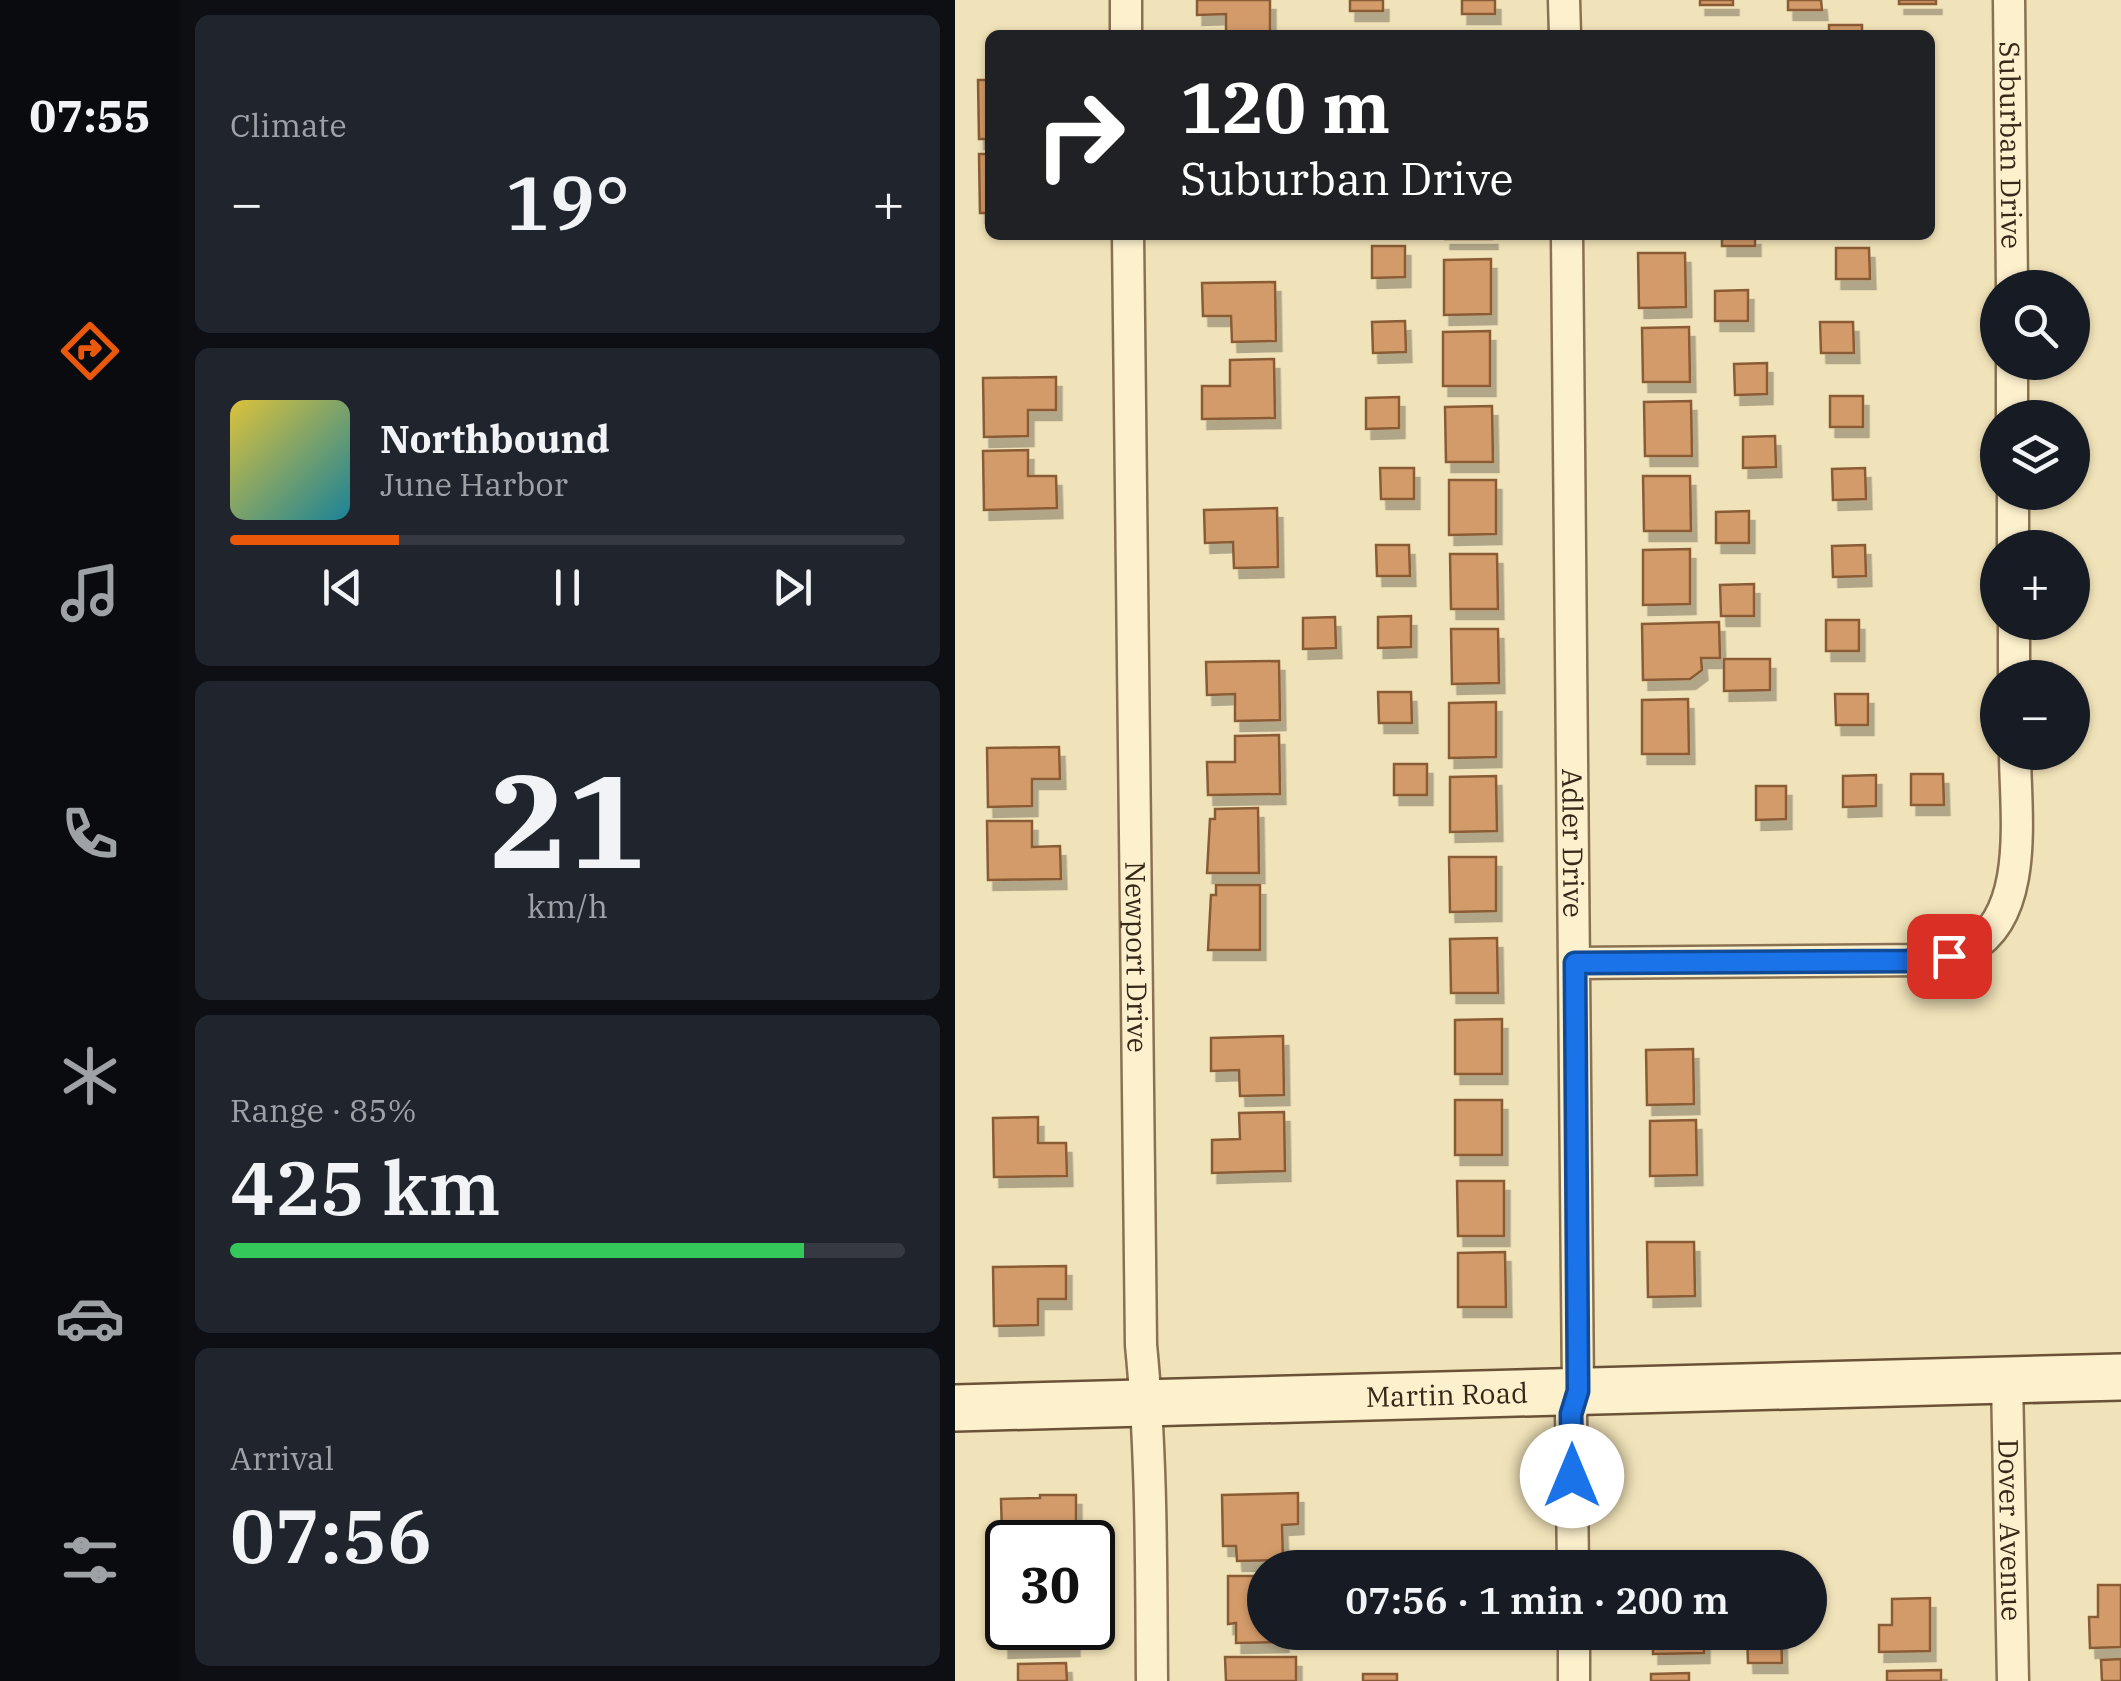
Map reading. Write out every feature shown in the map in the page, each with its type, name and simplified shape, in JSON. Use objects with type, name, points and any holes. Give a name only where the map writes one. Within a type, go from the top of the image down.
[{"type":"street","points":[[1126,0],[1126,30]]},
{"type":"street","points":[[1565,0],[1565,30]]},
{"type":"street","name":"Suburban Drive","points":[[2009,0],[2011,270]]},
{"type":"street","name":"Newport Drive","points":[[1128,240],[1141,1344],[1147,1403],[1153,1681]]},
{"type":"street","name":"Adler Drive","points":[[1567,240],[1578,1391],[1571,1414],[1573,1550]]},
{"type":"street","points":[[1575,963],[1925,960],[1972,947],[2000,918],[2011,893],[2016,860],[2015,770]]},
{"type":"street","name":"Martin Road","points":[[955,1408],[2121,1377]]},
{"type":"street","name":"Dover Avenue","points":[[2007,1380],[2013,1681]]},
{"type":"street","points":[[1574,1650],[1574,1681]]},
{"type":"building","points":[[1197,0],[1270,0],[1270,30],[1226,30],[1226,14],[1197,15]]},
{"type":"building","points":[[1350,0],[1383,0],[1383,11],[1350,11]]},
{"type":"building","points":[[1462,0],[1495,0],[1495,14],[1462,14]]},
{"type":"building","points":[[1700,0],[1733,0],[1733,5],[1700,5]]},
{"type":"building","points":[[1788,0],[1821,0],[1822,10],[1788,10]]},
{"type":"building","points":[[1899,0],[1936,0],[1936,4],[1899,4]]},
{"type":"building","points":[[1829,25],[1862,25],[1862,30],[1829,30]]},
{"type":"building","points":[[978,80],[985,80],[985,139],[979,139]]},
{"type":"building","points":[[979,154],[985,154],[985,213],[980,213]]},
{"type":"building","points":[[1722,240],[1755,240],[1755,246],[1722,246]]},
{"type":"building","points":[[1372,246],[1405,246],[1405,277],[1372,278]]},
{"type":"building","points":[[1836,248],[1869,248],[1870,279],[1836,279]]},
{"type":"building","points":[[1638,253],[1685,253],[1686,307],[1639,308]]},
{"type":"building","points":[[1491,259],[1491,314],[1444,315],[1444,260]]},
{"type":"building","points":[[1275,282],[1276,341],[1232,342],[1231,316],[1203,316],[1202,283]]},
{"type":"building","points":[[1748,290],[1748,321],[1715,321],[1715,291]]},
{"type":"building","points":[[1405,321],[1406,352],[1373,353],[1372,322]]},
{"type":"building","points":[[1820,322],[1853,322],[1854,353],[1821,353]]},
{"type":"building","points":[[1689,327],[1690,382],[1643,382],[1642,328]]},
{"type":"building","points":[[1490,331],[1490,386],[1443,386],[1443,332]]},
{"type":"building","points":[[1274,359],[1275,418],[1202,419],[1202,386],[1230,386],[1230,360]]},
{"type":"building","points":[[1767,363],[1767,394],[1735,395],[1734,364]]},
{"type":"building","points":[[1056,377],[1056,410],[1028,410],[1028,436],[984,437],[983,378]]},
{"type":"building","points":[[1830,396],[1863,396],[1863,427],[1830,427]]},
{"type":"building","points":[[1399,397],[1399,428],[1366,429],[1366,398]]},
{"type":"building","points":[[1691,401],[1692,456],[1645,456],[1644,402]]},
{"type":"building","points":[[1492,406],[1493,462],[1446,462],[1445,407]]},
{"type":"building","points":[[1775,436],[1776,467],[1743,468],[1743,437]]},
{"type":"building","points":[[1028,450],[1028,476],[1056,476],[1057,508],[984,510],[983,451]]},
{"type":"building","points":[[1380,468],[1414,468],[1414,499],[1381,499]]},
{"type":"building","points":[[1865,468],[1866,499],[1833,500],[1832,469]]},
{"type":"building","points":[[1643,476],[1690,476],[1691,531],[1644,531]]},
{"type":"building","points":[[1449,480],[1496,480],[1496,534],[1449,535]]},
{"type":"building","points":[[1277,508],[1278,567],[1234,568],[1233,542],[1205,543],[1204,510]]},
{"type":"building","points":[[1749,511],[1749,543],[1716,543],[1716,512]]},
{"type":"building","points":[[1376,545],[1409,545],[1410,576],[1377,576]]},
{"type":"building","points":[[1865,545],[1866,576],[1833,577],[1832,546]]},
{"type":"building","points":[[1690,549],[1690,604],[1643,605],[1643,550]]},
{"type":"building","points":[[1450,554],[1497,554],[1498,609],[1451,609]]},
{"type":"building","points":[[1754,584],[1754,616],[1721,616],[1720,585]]},
{"type":"building","points":[[1411,616],[1411,647],[1378,648],[1378,617]]},
{"type":"building","points":[[1335,617],[1336,648],[1303,649],[1303,618]]},
{"type":"building","points":[[1826,620],[1859,620],[1859,651],[1826,651]]},
{"type":"building","points":[[1719,622],[1720,658],[1701,658],[1702,670],[1690,679],[1643,680],[1642,624]]},
{"type":"building","points":[[1451,629],[1498,629],[1499,683],[1452,684]]},
{"type":"building","points":[[1724,659],[1770,659],[1770,690],[1724,691]]},
{"type":"building","points":[[1279,661],[1280,720],[1235,721],[1235,694],[1207,695],[1206,662]]},
{"type":"building","points":[[1378,692],[1411,692],[1412,723],[1379,723]]},
{"type":"building","points":[[1835,694],[1868,694],[1868,725],[1836,725]]},
{"type":"building","points":[[1688,699],[1689,754],[1642,754],[1642,700]]},
{"type":"building","points":[[1496,702],[1496,757],[1449,758],[1449,703]]},
{"type":"building","points":[[1279,735],[1280,794],[1208,795],[1207,762],[1235,762],[1235,736]]},
{"type":"building","points":[[1059,747],[1060,779],[1032,779],[1032,806],[988,807],[987,748]]},
{"type":"building","points":[[1394,764],[1427,764],[1427,795],[1394,795]]},
{"type":"building","points":[[1911,774],[1943,774],[1944,805],[1911,805]]},
{"type":"building","points":[[1876,775],[1876,806],[1843,807],[1843,776]]},
{"type":"building","points":[[1496,776],[1497,831],[1450,832],[1450,777]]},
{"type":"building","points":[[1756,786],[1786,786],[1786,819],[1756,820]]},
{"type":"building","points":[[1258,808],[1259,873],[1207,873],[1210,819],[1215,819],[1215,809]]},
{"type":"building","points":[[987,821],[1032,821],[1032,847],[1060,846],[1061,879],[988,880]]},
{"type":"building","points":[[1449,857],[1496,857],[1496,911],[1450,912]]},
{"type":"building","points":[[1216,885],[1260,885],[1260,950],[1208,950],[1211,895],[1216,895]]},
{"type":"building","points":[[1497,938],[1498,993],[1451,993],[1450,939]]},
{"type":"building","points":[[1502,1019],[1502,1074],[1455,1074],[1455,1020]]},
{"type":"building","points":[[1283,1036],[1284,1095],[1240,1096],[1239,1070],[1211,1071],[1211,1038]]},
{"type":"building","points":[[1693,1049],[1694,1104],[1647,1105],[1646,1050]]},
{"type":"building","points":[[1455,1100],[1502,1100],[1502,1155],[1455,1155]]},
{"type":"building","points":[[1284,1112],[1285,1171],[1212,1173],[1212,1140],[1240,1139],[1239,1113]]},
{"type":"building","points":[[1038,1117],[1038,1143],[1066,1143],[1067,1176],[994,1177],[993,1118]]},
{"type":"building","points":[[1696,1120],[1697,1175],[1650,1176],[1650,1121]]},
{"type":"building","points":[[1457,1181],[1504,1181],[1504,1236],[1458,1236]]},
{"type":"building","points":[[1647,1242],[1694,1242],[1695,1296],[1648,1297]]},
{"type":"building","points":[[1505,1252],[1506,1307],[1458,1307],[1458,1253]]},
{"type":"building","points":[[1066,1266],[1066,1299],[1038,1299],[1038,1325],[994,1326],[993,1267]]},
{"type":"building","points":[[1298,1493],[1298,1524],[1282,1525],[1283,1550],[1247,1550],[1247,1561],[1237,1561],[1236,1546],[1223,1546],[1222,1495]]},
{"type":"building","points":[[1076,1495],[1076,1520],[1002,1520],[1001,1499]]},
{"type":"building","points":[[1228,1576],[1247,1576],[1247,1643],[1236,1643],[1236,1623],[1228,1624]]},
{"type":"building","points":[[2098,1585],[2121,1585],[2121,1647],[2090,1648],[2089,1617],[2098,1617]]},
{"type":"building","points":[[1930,1598],[1930,1651],[1879,1652],[1879,1625],[1892,1625],[1892,1599]]},
{"type":"building","points":[[1653,1650],[1704,1650],[1704,1653],[1653,1654]]},
{"type":"building","points":[[1748,1650],[1782,1650],[1782,1663],[1748,1663]]},
{"type":"building","points":[[1225,1657],[1296,1657],[1296,1681],[1226,1681]]},
{"type":"building","points":[[2121,1659],[2121,1681],[2102,1681],[2101,1660]]},
{"type":"building","points":[[1066,1663],[1067,1681],[1018,1681],[1018,1664]]},
{"type":"building","points":[[1941,1670],[1941,1681],[1887,1681],[1887,1671]]},
{"type":"building","points":[[1689,1673],[1689,1681],[1651,1681],[1651,1674]]},
{"type":"building","points":[[1363,1674],[1397,1674],[1397,1681],[1363,1681]]},
{"type":"route","points":[[1572,1476],[1571,1414],[1578,1391],[1575,963],[1907,961],[1949,956]]}]
